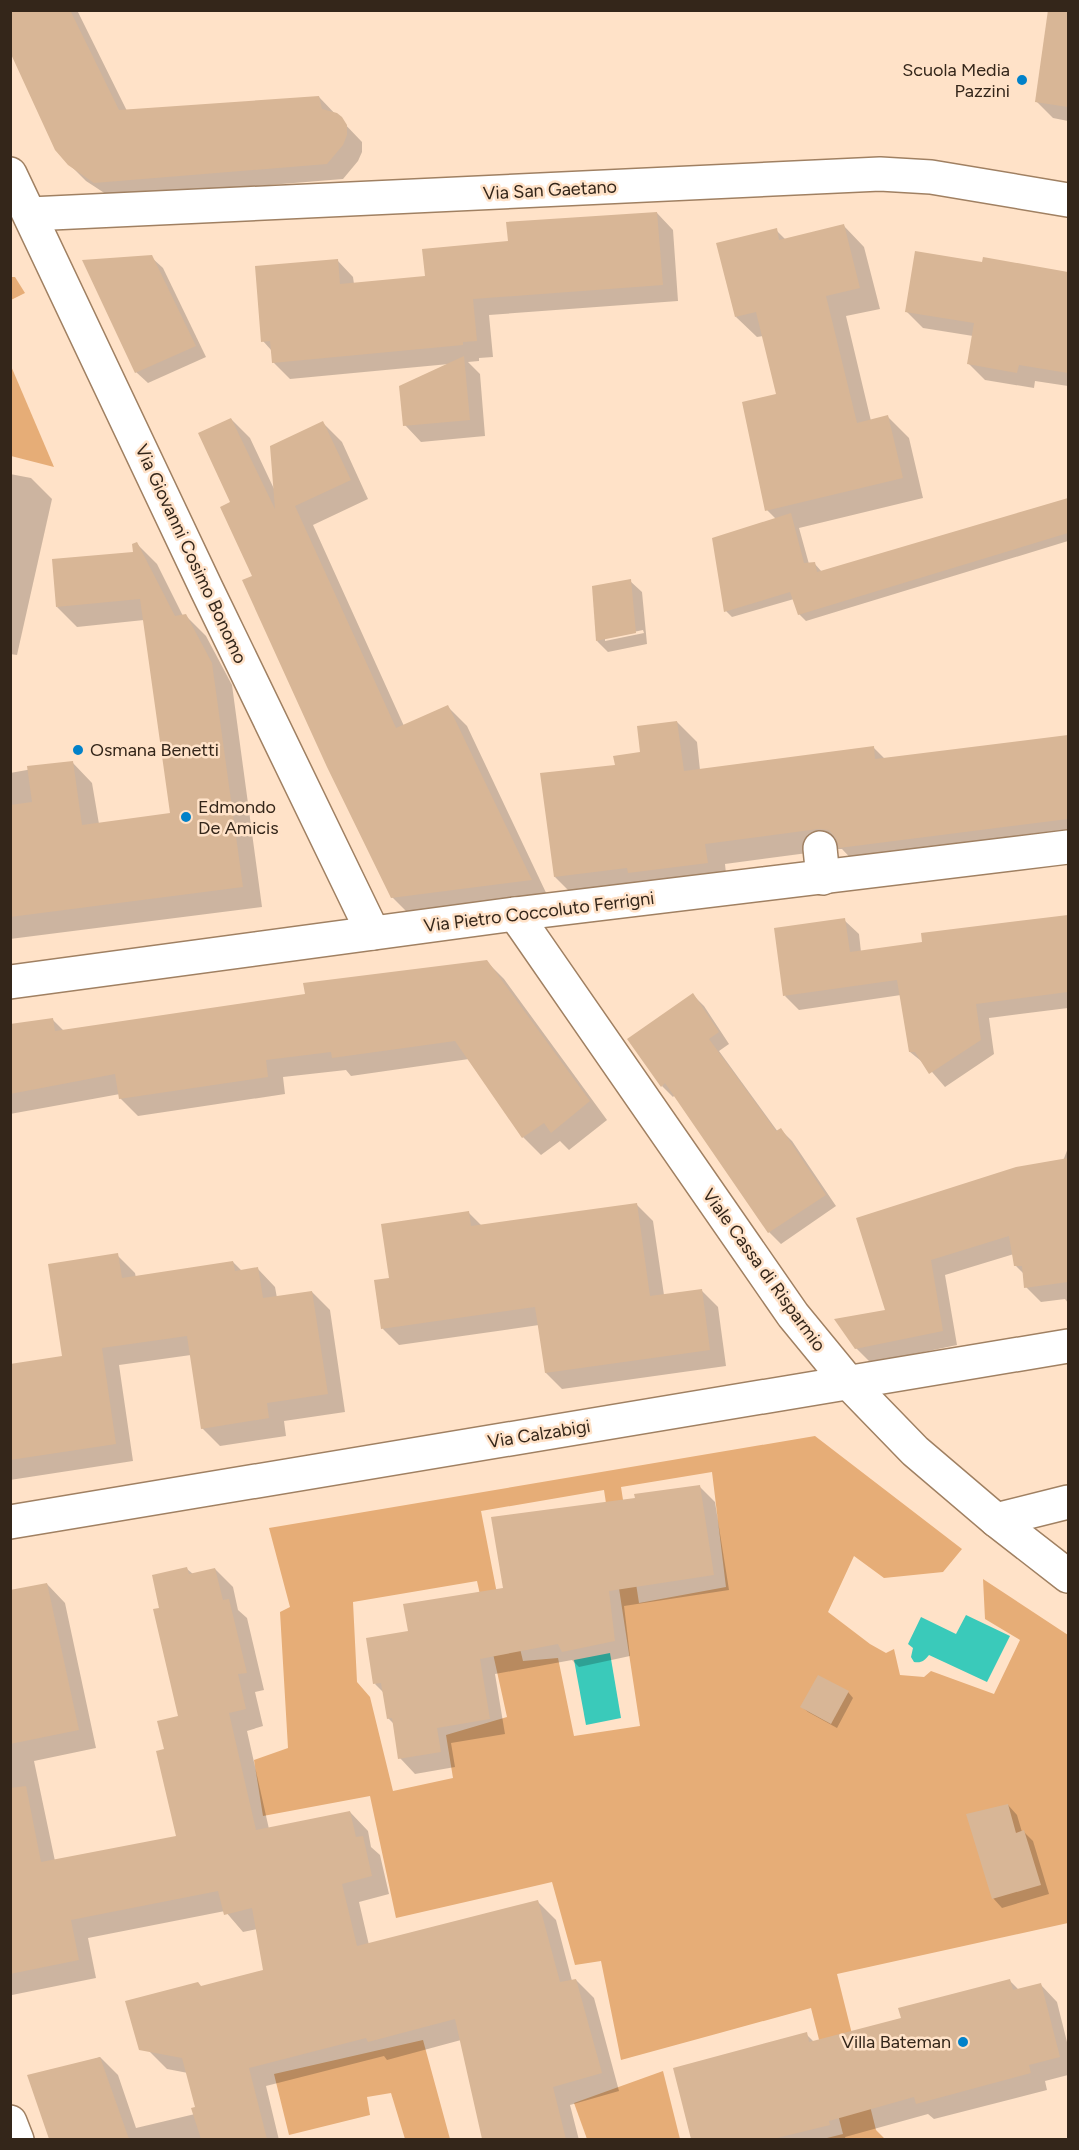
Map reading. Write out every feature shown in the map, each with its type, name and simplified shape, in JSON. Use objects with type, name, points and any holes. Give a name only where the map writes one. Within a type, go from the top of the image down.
[{"type":"street","name":"Via Giovanni Cosimo Bonomo","points":[[10,174],[373,933]]},
{"type":"street","name":"Via San Gaetano","points":[[30,214],[880,174],[932,177],[1068,201]]},
{"type":"street","name":"Via Pietro Coccoluto Ferrigni","points":[[10,982],[515,914],[822,863],[1068,847]]},
{"type":"street","name":"Viale Cassa di Risparmio","points":[[515,914],[793,1316],[848,1382],[915,1451],[996,1520],[1068,1576]]},
{"type":"street","name":"Via Calzabigi","points":[[10,1522],[1068,1346]]},
{"type":"street","points":[[996,1520],[1068,1502]]},
{"type":"street","points":[[10,2122],[17,2139]]},
{"type":"shaded area","points":[[11,277],[15,277],[25,293],[11,300]]},
{"type":"shaded area","points":[[11,366],[54,467],[11,456]]},
{"type":"shaded area","points":[[815,1436],[962,1549],[943,1572],[884,1578],[854,1556],[828,1612],[870,1644],[886,1653],[894,1649],[900,1675],[924,1677],[931,1671],[994,1694],[1020,1640],[985,1619],[983,1579],[1068,1635],[1068,1923],[837,1974],[876,2130],[885,2139],[823,2139],[843,2134],[811,2008],[621,2060],[601,1961],[575,1965],[552,1882],[396,1918],[370,1796],[263,1816],[254,1760],[288,1748],[280,1612],[290,1607],[269,1528]],"holes":[[[712,1472],[726,1587],[639,1603],[621,1487]],[[604,1490],[640,1726],[574,1736],[558,1658],[523,1661],[511,1611],[500,1609],[481,1511]],[[477,1581],[507,1717],[446,1735],[453,1778],[393,1791],[370,1697],[357,1682],[353,1602]]]},
{"type":"shaded area","points":[[423,2040],[450,2139],[405,2139],[391,2093],[367,2097],[370,2115],[289,2135],[274,2074]]},
{"type":"shaded area","points":[[663,2071],[680,2139],[587,2139],[574,2103]]},
{"type":"water","points":[[966,1615],[1010,1636],[987,1682],[929,1655],[919,1662],[914,1662],[911,1657],[913,1648],[908,1644],[921,1617],[956,1634]]},
{"type":"water","points":[[610,1653],[621,1718],[586,1725],[574,1660]]},
{"type":"building","points":[[10,10],[70,10],[119,110],[319,96],[322,109],[337,113],[342,117],[347,125],[347,135],[343,145],[327,164],[94,183],[68,165],[55,150],[10,52]]},
{"type":"building","points":[[1048,10],[1068,10],[1068,107],[1035,102]]},
{"type":"building","points":[[657,212],[663,285],[473,299],[477,341],[463,342],[463,345],[272,363],[270,341],[261,342],[255,266],[338,259],[340,284],[425,276],[422,249],[508,241],[506,222]]},
{"type":"building","points":[[844,224],[860,288],[826,296],[857,423],[888,415],[903,478],[765,511],[742,402],[776,394],[756,312],[735,317],[716,243],[777,228],[779,240]]},
{"type":"building","points":[[915,251],[982,262],[983,257],[1068,272],[1068,373],[1019,365],[1017,373],[967,364],[974,323],[905,312]]},
{"type":"building","points":[[152,255],[196,346],[135,373],[82,260]]},
{"type":"building","points":[[464,356],[470,420],[403,426],[399,386]]},
{"type":"building","points":[[231,418],[275,509],[270,446],[323,421],[351,480],[295,506],[396,728],[448,705],[532,880],[391,898],[327,767],[242,580],[252,576],[220,507],[230,502],[198,433]]},
{"type":"building","points":[[1068,498],[1068,533],[798,615],[790,592],[724,612],[712,538],[791,513],[804,563],[815,562],[817,572]]},
{"type":"building","points":[[137,542],[175,616],[186,614],[212,663],[243,887],[10,917],[10,805],[32,802],[27,766],[73,761],[82,825],[170,813],[140,599],[56,607],[52,559],[133,552],[132,544]]},
{"type":"building","points":[[631,579],[636,633],[596,641],[592,586]]},
{"type":"building","points":[[677,721],[684,771],[874,746],[875,759],[1068,735],[1068,819],[839,848],[836,838],[829,830],[818,829],[705,844],[708,863],[628,873],[627,868],[554,877],[540,773],[615,765],[613,756],[640,752],[637,726]]},
{"type":"building","points":[[1068,915],[1068,992],[976,1004],[981,1040],[929,1074],[915,1052],[909,1052],[897,980],[783,996],[774,928],[845,918],[850,952],[922,942],[921,933]]},
{"type":"building","points":[[487,960],[590,1101],[551,1133],[544,1123],[522,1138],[455,1041],[332,1058],[331,1052],[266,1060],[268,1077],[119,1099],[115,1074],[10,1094],[10,1024],[53,1018],[55,1031],[305,994],[303,983]]},
{"type":"building","points":[[693,993],[719,1032],[709,1039],[776,1131],[781,1128],[826,1195],[768,1233],[665,1083],[661,1087],[627,1039]]},
{"type":"building","points":[[1068,1158],[1068,1282],[1024,1288],[1022,1266],[1014,1266],[1009,1236],[931,1260],[943,1331],[855,1349],[834,1319],[885,1310],[856,1218],[1016,1167]]},
{"type":"building","points":[[637,1203],[650,1296],[702,1289],[710,1350],[545,1373],[535,1307],[381,1329],[374,1280],[389,1278],[381,1224],[469,1211],[471,1226]]},
{"type":"building","points":[[118,1253],[122,1278],[233,1261],[235,1271],[258,1267],[263,1298],[312,1291],[328,1394],[267,1403],[269,1418],[201,1429],[187,1336],[102,1348],[116,1444],[10,1460],[10,1364],[62,1356],[48,1264]]},
{"type":"building","points":[[700,1485],[714,1575],[609,1591],[615,1641],[562,1652],[558,1644],[480,1659],[490,1719],[437,1728],[441,1752],[398,1759],[392,1718],[387,1719],[381,1683],[373,1684],[366,1638],[408,1631],[403,1604],[503,1588],[491,1517],[635,1498],[634,1494]]},
{"type":"building","points":[[187,1567],[189,1574],[215,1568],[223,1600],[229,1599],[247,1673],[238,1674],[246,1709],[229,1713],[256,1830],[350,1811],[356,1837],[363,1836],[372,1876],[342,1884],[357,1946],[538,1900],[560,1982],[576,1979],[602,2073],[553,2087],[566,2139],[482,2139],[455,2019],[368,2042],[366,2038],[249,2068],[267,2139],[201,2139],[191,2108],[195,2107],[182,2058],[139,2050],[125,2001],[198,1982],[201,1986],[263,1970],[252,1908],[224,1915],[218,1891],[71,1920],[79,1960],[10,1974],[10,1788],[26,1786],[41,1862],[176,1836],[156,1751],[164,1749],[157,1721],[178,1716],[153,1609],[159,1608],[152,1575]]},
{"type":"building","points":[[47,1583],[79,1730],[10,1744],[10,1590]]},
{"type":"building","points":[[818,1675],[849,1691],[831,1724],[800,1707]]},
{"type":"building","points":[[1008,1804],[1016,1833],[1024,1830],[1041,1885],[992,1899],[966,1814]]},
{"type":"building","points":[[1010,1979],[1013,1990],[1041,1983],[1060,2057],[1029,2065],[1031,2073],[916,2104],[914,2097],[829,2121],[830,2125],[773,2139],[691,2139],[673,2068],[807,2032],[809,2042],[901,2018],[898,2008]]},
{"type":"building","points":[[100,2057],[129,2139],[49,2139],[27,2075]]},
{"type":"place","name":"Scuola Media Pazzini","points":[[1022,80]]},
{"type":"place","name":"Osmana Benetti","points":[[78,750]]},
{"type":"place","name":"Edmondo De Amicis","points":[[186,817]]},
{"type":"place","name":"Villa Bateman","points":[[963,2042]]}]
